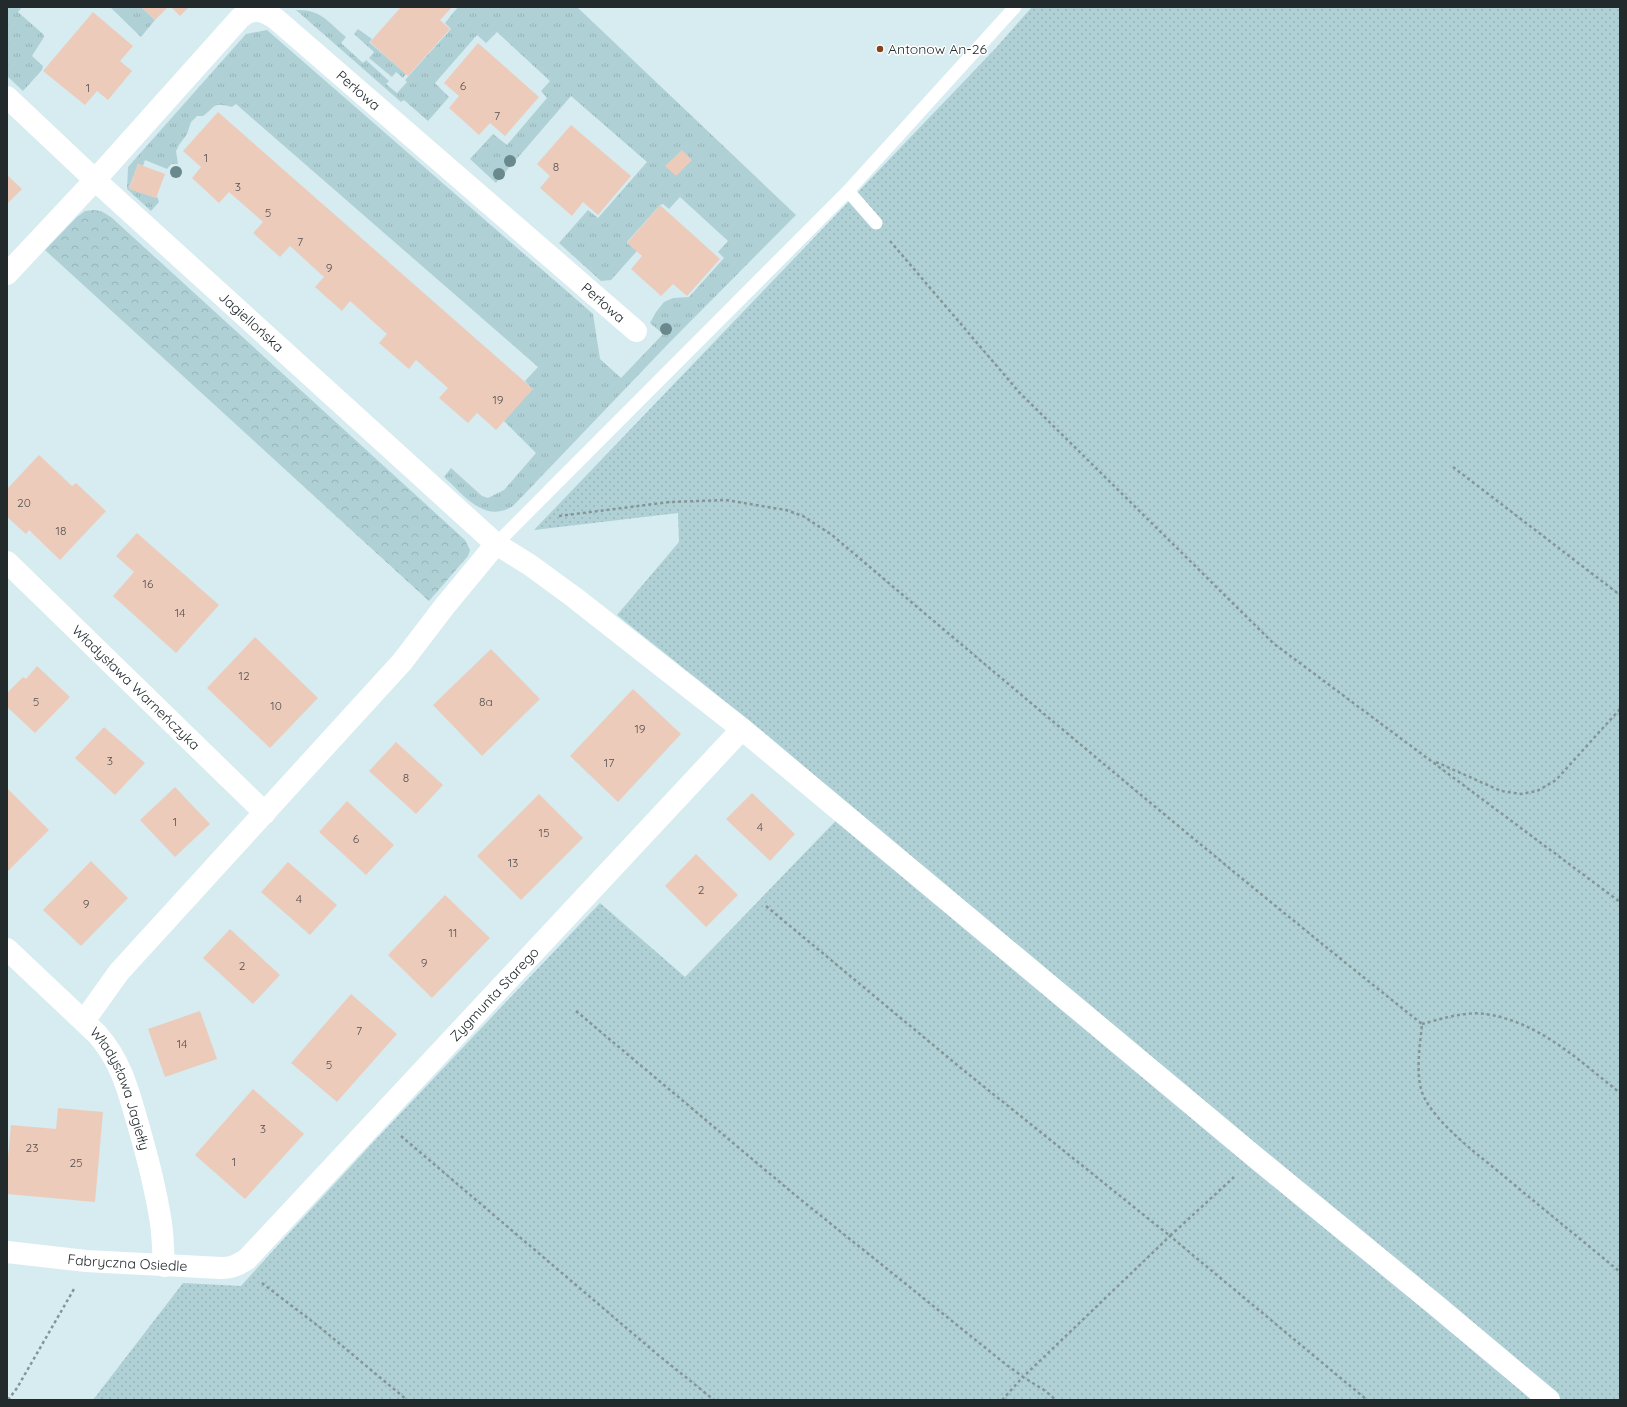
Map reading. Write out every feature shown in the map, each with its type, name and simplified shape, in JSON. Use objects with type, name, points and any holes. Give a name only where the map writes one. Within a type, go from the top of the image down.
[{"type":"street","name":"Perłowa","points":[[95,180],[240,18],[248,12],[261,11],[276,19],[636,331]]},
{"type":"street","name":"Jagiellońska","points":[[7,97],[95,180],[496,544],[530,564],[742,729],[1254,1157],[1438,1307],[1549,1400]]},
{"type":"street","points":[[7,274],[95,180]]},
{"type":"street","points":[[84,1021],[119,972],[402,662],[444,607],[496,544]]},
{"type":"street","name":"Władysława Warneńczyka","points":[[7,562],[265,813]]},
{"type":"street","name":"Zygmunta Starego","points":[[243,1262],[742,729]]},
{"type":"street","name":"Władysława Jagiełły","points":[[7,949],[84,1021],[106,1044],[124,1076],[152,1178],[161,1224],[164,1266]]},
{"type":"street","name":"Fabryczna Osiedle","points":[[7,1252],[86,1261],[164,1266],[229,1268],[243,1262]]},
{"type":"lane","points":[[496,544],[848,191],[1015,7]]},
{"type":"lane","points":[[848,191],[876,223]]},
{"type":"path","points":[[876,223],[1019,392],[1274,643],[1620,902]]},
{"type":"path","points":[[1453,467],[1620,596]]},
{"type":"path","points":[[519,521],[670,502],[702,500],[726,500],[753,504],[786,510],[803,516],[832,534],[997,675],[1222,862],[1422,1024]]},
{"type":"path","points":[[1431,760],[1501,791],[1521,794],[1537,791],[1556,780],[1620,709]]},
{"type":"path","points":[[766,906],[974,1079],[1170,1236],[1368,1400]]},
{"type":"path","points":[[576,1011],[795,1195],[1023,1377],[1044,1390],[1056,1400]]},
{"type":"path","points":[[1422,1024],[1453,1016],[1484,1014],[1511,1020],[1548,1038],[1620,1093]]},
{"type":"path","points":[[1422,1024],[1419,1056],[1420,1078],[1424,1098],[1436,1114],[1461,1141],[1620,1272]]},
{"type":"path","points":[[379,1118],[432,1160],[656,1354],[714,1400]]},
{"type":"path","points":[[1002,1400],[1023,1377],[1254,1157]]},
{"type":"path","points":[[8,1400],[17,1388],[71,1296],[86,1261]]},
{"type":"path","points":[[243,1262],[407,1400]]},
{"type":"green space","points":[[7,7],[22,7],[18,12],[43,34],[44,37],[32,56],[43,66],[42,70],[23,91],[7,76]]},
{"type":"green space","points":[[110,7],[141,7],[155,20],[141,37]]},
{"type":"green space","points":[[458,7],[577,7],[796,215],[670,342],[513,506],[503,511],[493,512],[475,505],[444,477],[451,468],[482,496],[488,498],[504,490],[536,453],[504,421],[532,389],[525,381],[538,367],[236,104],[232,107],[218,105],[213,107],[203,116],[197,116],[191,122],[187,134],[176,151],[178,164],[171,164],[167,169],[145,160],[143,166],[138,164],[129,188],[156,198],[157,196],[159,202],[151,211],[127,189],[128,167],[246,34],[267,30],[593,314],[600,359],[621,378],[663,334],[650,323],[656,312],[664,302],[673,298],[689,297],[724,258],[718,252],[728,241],[680,197],[669,209],[663,204],[660,205],[627,242],[637,251],[611,280],[601,281],[559,243],[588,210],[598,218],[647,162],[571,96],[496,183],[470,159],[493,134],[507,145],[547,98],[541,91],[550,81],[497,32],[486,43],[477,35],[435,83],[449,97],[428,121],[404,100],[401,102],[296,10],[305,10],[318,14],[329,22],[346,37],[341,43],[363,63],[366,60],[389,81],[386,84],[397,93],[407,82],[405,80],[451,29],[445,23]]},
{"type":"green space","points":[[1032,7],[1620,7],[1620,1400],[93,1400],[183,1283],[241,1286],[374,1141],[600,903],[685,977],[850,806],[761,730],[617,615],[679,542],[678,513],[534,530],[994,50]]},
{"type":"green space","points":[[358,29],[372,39],[369,42],[406,74],[403,78],[396,72],[392,77],[369,58],[374,52],[354,34]]},
{"type":"green space","points":[[85,211],[101,211],[111,217],[465,540],[470,550],[468,556],[429,601],[45,250],[77,217]]},
{"type":"building","points":[[141,7],[168,7],[155,20]]},
{"type":"building","points":[[171,7],[189,7],[180,16]]},
{"type":"building","points":[[401,7],[452,7],[440,20],[450,29],[408,76],[370,42]]},
{"type":"building","points":[[93,12],[133,46],[120,61],[132,71],[108,100],[97,91],[85,105],[43,71]]},
{"type":"building","points":[[478,43],[539,97],[505,136],[490,123],[479,135],[449,108],[459,96],[444,83]]},
{"type":"building","points":[[218,112],[533,389],[496,430],[477,413],[468,423],[439,398],[448,388],[416,360],[409,369],[379,343],[387,334],[350,301],[342,311],[315,287],[324,277],[290,246],[280,257],[253,233],[263,222],[229,192],[219,203],[192,178],[201,167],[183,151]]},
{"type":"building","points":[[571,125],[631,176],[598,215],[583,202],[572,216],[540,188],[550,176],[537,164]]},
{"type":"building","points":[[682,150],[692,160],[676,176],[665,166]]},
{"type":"building","points":[[138,164],[165,174],[156,198],[129,189]]},
{"type":"building","points":[[7,175],[22,189],[7,204]]},
{"type":"building","points":[[660,205],[720,259],[687,296],[673,284],[661,296],[631,269],[642,256],[627,243]]},
{"type":"building","points":[[39,455],[72,486],[76,483],[106,511],[60,560],[29,530],[26,534],[7,517],[7,489]]},
{"type":"building","points":[[137,533],[219,605],[176,653],[113,596],[134,572],[116,556]]},
{"type":"building","points":[[255,637],[318,698],[270,748],[207,688]]},
{"type":"building","points":[[491,649],[540,699],[482,756],[433,705]]},
{"type":"building","points":[[37,666],[70,697],[35,733],[7,707],[7,693],[23,677],[26,679]]},
{"type":"building","points":[[633,689],[681,734],[618,802],[570,756]]},
{"type":"building","points":[[104,727],[145,763],[115,795],[75,758]]},
{"type":"building","points":[[396,742],[443,785],[416,814],[369,771]]},
{"type":"building","points":[[175,787],[210,824],[175,857],[140,820]]},
{"type":"building","points":[[8,789],[49,830],[7,872],[7,790]]},
{"type":"building","points":[[752,793],[795,834],[770,861],[726,819]]},
{"type":"building","points":[[539,794],[583,838],[521,900],[477,856]]},
{"type":"building","points":[[347,801],[394,845],[366,875],[319,832]]},
{"type":"building","points":[[696,854],[738,895],[706,927],[665,886]]},
{"type":"building","points":[[91,861],[128,898],[81,946],[43,910]]},
{"type":"building","points":[[288,862],[337,905],[310,935],[261,892]]},
{"type":"building","points":[[445,895],[490,938],[432,998],[388,955]]},
{"type":"building","points":[[230,929],[280,975],[253,1004],[203,958]]},
{"type":"building","points":[[351,994],[397,1034],[337,1102],[291,1063]]},
{"type":"building","points":[[200,1011],[217,1059],[165,1077],[148,1029]]},
{"type":"building","points":[[253,1089],[304,1134],[245,1199],[195,1155]]},
{"type":"building","points":[[58,1108],[103,1112],[95,1202],[7,1194],[7,1168],[11,1125],[56,1129]]},
{"type":"place","name":"Antonow An-26","points":[[880,49]]}]
